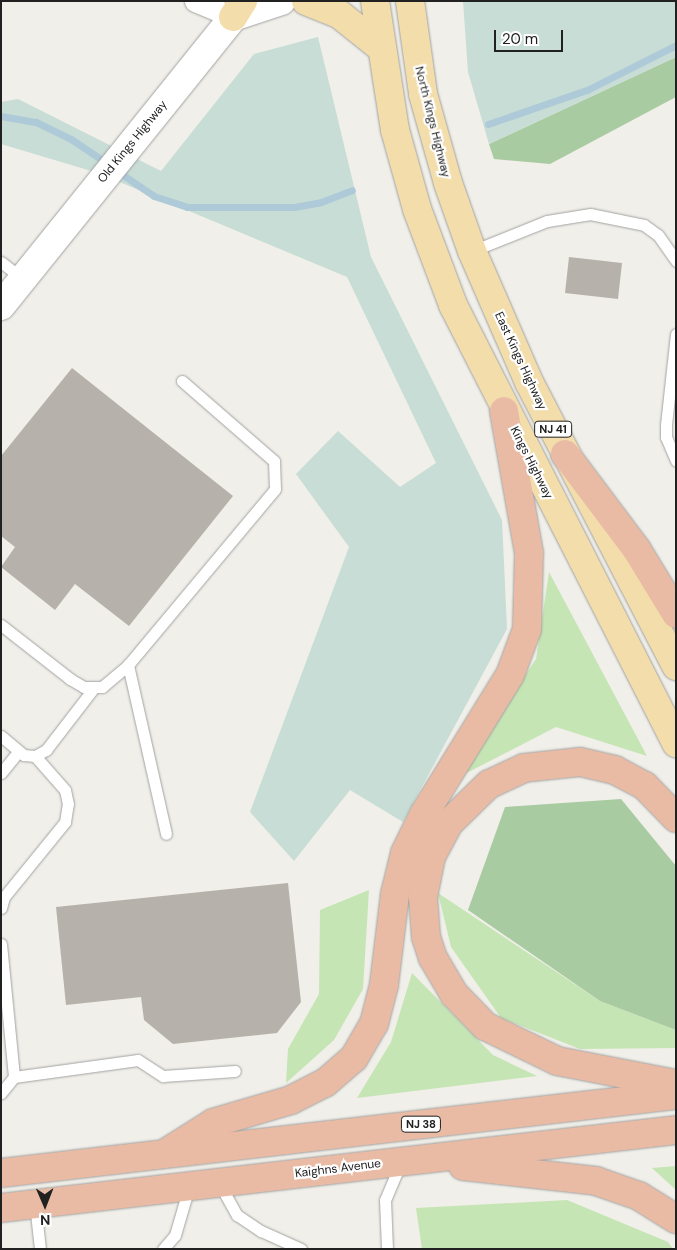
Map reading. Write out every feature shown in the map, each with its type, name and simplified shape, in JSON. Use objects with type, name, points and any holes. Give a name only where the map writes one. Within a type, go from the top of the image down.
[{"type":"highway","points":[[167,1152],[212,1123],[292,1100],[317,1088],[341,1072],[354,1058],[374,1024],[384,985],[396,894],[405,853],[424,814],[510,675],[526,629],[529,553],[504,411]]},
{"type":"highway","points":[[565,454],[637,550],[676,614]]},
{"type":"highway","points":[[676,818],[645,786],[615,770],[580,762],[524,768],[488,784],[449,823],[431,858],[423,897],[426,937],[433,958],[454,994],[485,1026],[557,1061],[676,1084]]},
{"type":"highway","name":"NJ 38","points":[[1,1173],[167,1152],[676,1095]]},
{"type":"highway","name":"Kaighns Avenue","points":[[1,1208],[676,1130]]},
{"type":"highway","points":[[407,1161],[596,1181],[639,1196],[676,1219]]},
{"type":"main road","points":[[306,1],[339,14],[380,47]]},
{"type":"main road","name":"NJ 41","points":[[375,1],[380,47]]},
{"type":"main road","name":"North Kings Highway","points":[[410,1],[422,94],[448,183]]},
{"type":"main road","name":"Kings Highway","points":[[380,47],[406,174],[453,305],[504,411],[676,743]]},
{"type":"main road","name":"East Kings Highway","points":[[448,183],[472,251],[529,382],[676,666]]},
{"type":"street","points":[[195,1],[238,9],[281,1]]},
{"type":"street","name":"Old Kings Highway","points":[[1,306],[238,9]]},
{"type":"lane","points":[[472,251],[547,221],[590,214],[644,225],[658,235],[676,261]]},
{"type":"lane","points":[[1,262],[23,279]]},
{"type":"lane","points":[[676,334],[666,437],[676,461]]},
{"type":"lane","points":[[1,625],[70,679],[94,689],[102,687],[128,665],[275,489],[274,461],[182,381]]},
{"type":"lane","points":[[128,665],[166,834]]},
{"type":"lane","points":[[1,736],[24,755],[35,756],[46,750],[94,689]]},
{"type":"lane","points":[[1,773],[19,751]]},
{"type":"lane","points":[[1,908],[4,897],[65,822],[68,804],[65,790],[35,756]]},
{"type":"lane","points":[[1,944],[14,1077]]},
{"type":"lane","points":[[1,1093],[14,1077],[138,1060],[163,1076],[235,1071]]},
{"type":"lane","points":[[387,1249],[385,1200],[407,1161]]},
{"type":"lane","points":[[219,1183],[237,1215],[261,1231],[301,1249]]},
{"type":"lane","points":[[163,1249],[175,1236],[190,1186]]},
{"type":"lane","points":[[35,1204],[40,1249]]},
{"type":"green space","points":[[676,57],[676,97],[550,164],[494,159],[489,144]]},
{"type":"green space","points":[[549,572],[647,756],[556,727],[455,779],[536,659]]},
{"type":"green space","points":[[621,799],[676,866],[676,1030],[600,1001],[468,910],[505,807]]},
{"type":"green space","points":[[369,890],[363,989],[334,1040],[286,1083],[288,1049],[319,994],[320,910]]},
{"type":"green space","points":[[438,893],[600,1001],[676,1030],[676,1048],[580,1049],[501,1018],[451,947]]},
{"type":"green space","points":[[412,973],[493,1055],[537,1076],[357,1098],[391,1042]]},
{"type":"green space","points":[[676,1166],[676,1190],[652,1168]]},
{"type":"green space","points":[[567,1200],[668,1242],[673,1249],[422,1249],[416,1208]]},
{"type":"shaded area","points":[[463,1],[676,1],[676,57],[489,144],[468,72]]},
{"type":"shaded area","points":[[318,37],[371,257],[502,520],[507,629],[403,822],[350,790],[294,861],[250,812],[349,547],[296,474],[338,431],[400,487],[436,463],[347,277],[98,173],[1,144],[1,102],[18,99],[161,171],[254,54]]},
{"type":"building","points":[[569,257],[622,263],[618,299],[565,293]]},
{"type":"building","points":[[72,368],[233,496],[129,626],[75,584],[55,610],[1,567],[15,547],[1,536],[1,456]]},
{"type":"building","points":[[288,883],[301,1002],[277,1033],[173,1044],[144,1020],[141,997],[66,1005],[56,907]]},
{"type":"waterway","points":[[488,124],[587,90],[676,45]]},
{"type":"waterway","points":[[1,116],[36,122],[71,139],[108,164]]},
{"type":"waterway","points":[[117,171],[154,196],[187,207],[294,207],[321,202],[352,190]]}]
